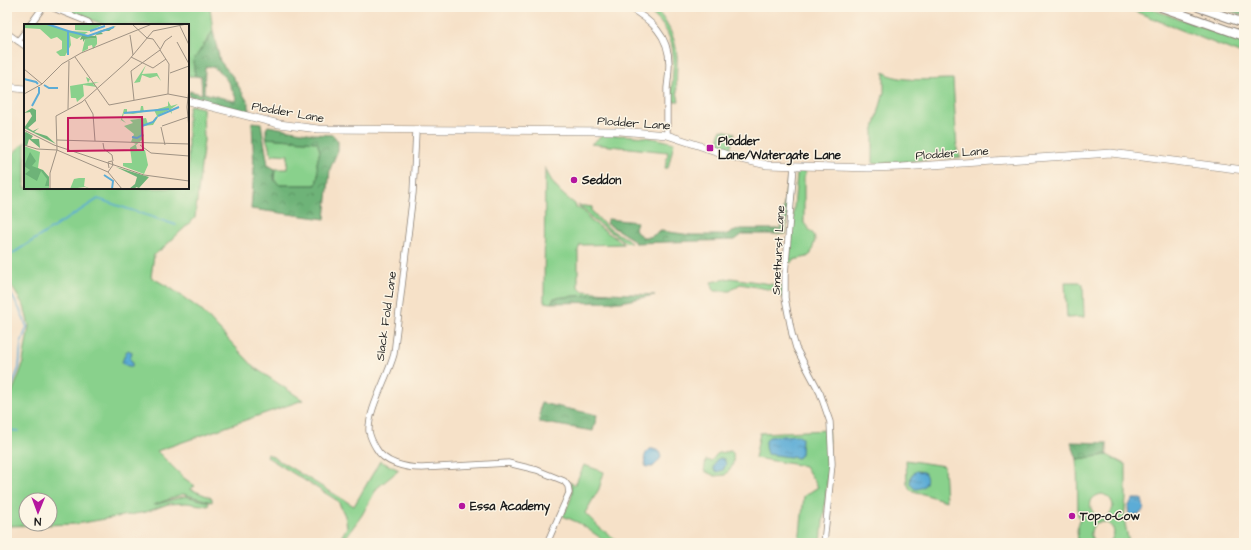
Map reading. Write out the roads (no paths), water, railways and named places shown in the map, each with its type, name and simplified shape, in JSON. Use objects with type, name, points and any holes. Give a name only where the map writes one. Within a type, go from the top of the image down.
[{"type":"highway","points":[[1160,7],[1244,36]]},
{"type":"highway","points":[[1198,7],[1244,23]]},
{"type":"main road","points":[[7,87],[24,89]]},
{"type":"main road","name":"Plodder Lane","points":[[189,101],[299,127],[342,130],[620,131],[667,134],[767,165],[869,168],[902,167],[1111,153],[1244,170]]},
{"type":"street","points":[[31,24],[43,7]]},
{"type":"street","points":[[51,7],[88,22],[89,24]]},
{"type":"street","points":[[628,7],[648,19],[654,25],[662,37],[667,49],[669,63],[667,134]]},
{"type":"street","points":[[7,33],[24,45]]},
{"type":"street","points":[[18,41],[24,33]]},
{"type":"street","name":"Slack Fold Lane","points":[[416,130],[411,211],[394,354],[371,415],[370,436],[377,451],[384,458],[408,466],[422,468],[508,462],[537,470],[564,481],[568,486],[569,493],[547,543]]},
{"type":"street","name":"Smethurst Lane","points":[[794,166],[785,275],[785,298],[796,348],[820,393],[830,422],[832,464],[824,543]]},
{"type":"water","points":[[128,350],[132,352],[130,359],[133,363],[132,366],[127,366],[122,362]]},
{"type":"water","points":[[797,435],[802,438],[801,454],[798,458],[768,454],[765,448],[765,443],[769,437]]},
{"type":"water","points":[[649,449],[659,451],[661,457],[653,467],[646,467],[644,462],[645,455]]},
{"type":"water","points":[[720,458],[724,459],[726,464],[723,470],[717,472],[714,470],[714,466],[716,460]]},
{"type":"water","points":[[916,471],[924,472],[927,478],[926,484],[919,489],[915,489],[910,484],[911,476]]},
{"type":"water","points":[[1133,499],[1142,499],[1144,509],[1139,515],[1129,518],[1128,507]]},
{"type":"waterway","points":[[7,257],[98,199],[176,225]]},
{"type":"waterway","points":[[7,287],[20,310],[27,327],[21,343],[19,368],[7,398]]},
{"type":"waterway","points":[[7,430],[19,431]]},
{"type":"place","name":"Plodder Lane/Watergate Lane","points":[[710,148]]},
{"type":"place","name":"Seddon","points":[[574,180]]},
{"type":"place","name":"Essa Academy","points":[[462,506]]},
{"type":"place","name":"Top-o-Cow","points":[[1072,516]]}]
